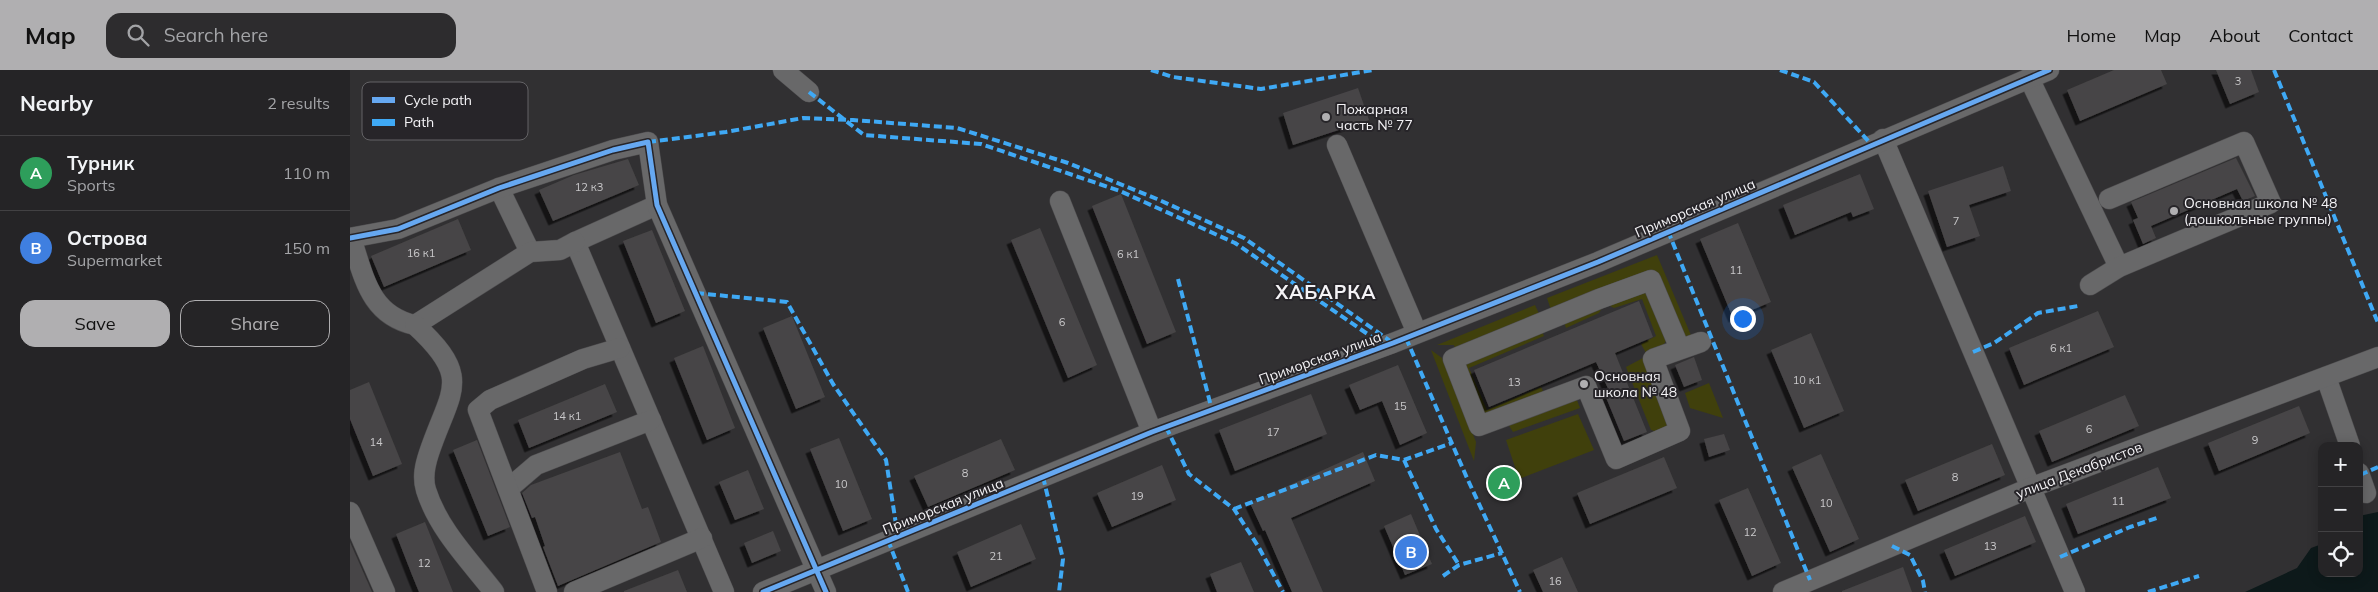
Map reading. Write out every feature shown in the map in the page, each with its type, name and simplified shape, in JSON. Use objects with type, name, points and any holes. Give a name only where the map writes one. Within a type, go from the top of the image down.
[{"type":"street","points":[[783,70],[809,92]]},
{"type":"street","name":"Приморская улица","points":[[763,592],[1152,432],[1417,333],[1598,262],[1883,139],[2049,70]]},
{"type":"street","points":[[2029,78],[2119,267]]},
{"type":"street","points":[[1883,139],[2075,592]]},
{"type":"street","points":[[494,592],[453,541],[426,490],[424,468],[452,397],[454,382],[451,372],[438,347],[415,325],[404,322],[383,310],[370,292],[351,238],[398,229],[500,188],[613,150],[648,142],[657,205],[826,592]]},
{"type":"street","points":[[2090,285],[2119,267],[2271,203],[2244,142],[2109,199]]},
{"type":"street","points":[[1337,145],[1417,333]]},
{"type":"street","points":[[500,188],[530,252]]},
{"type":"street","points":[[1060,201],[1152,432]]},
{"type":"street","points":[[415,325],[530,252],[560,250],[657,205]]},
{"type":"street","points":[[575,242],[724,592]]},
{"type":"street","points":[[1680,349],[1651,280],[1599,299],[1452,360],[1479,426],[1586,386],[1616,459],[1680,431],[1653,359],[1700,342]]},
{"type":"street","points":[[478,410],[490,400],[583,359],[620,348]]},
{"type":"street","name":"улица Декабристов","points":[[1783,592],[2030,488],[2378,357]]},
{"type":"street","points":[[2326,377],[2349,442]]},
{"type":"street","points":[[452,397],[478,410],[547,592]]},
{"type":"street","points":[[508,489],[536,465],[651,420]]},
{"type":"street","points":[[2363,484],[2366,493]]},
{"type":"street","points":[[350,515],[385,592]]},
{"type":"street","points":[[574,592],[702,538]]},
{"type":"shaded area","points":[[1657,255],[1693,340],[1683,343],[1653,272],[1552,313],[1547,298]]},
{"type":"shaded area","points":[[1644,289],[1666,341],[1662,347],[1646,353],[1641,344],[1656,336],[1642,299],[1614,308],[1607,301]]},
{"type":"shaded area","points":[[1535,305],[1540,316],[1456,352],[1454,345],[1437,345]]},
{"type":"shaded area","points":[[1602,308],[1599,313],[1566,328],[1563,319]]},
{"type":"shaded area","points":[[1540,327],[1544,336],[1469,368],[1487,410],[1541,387],[1544,393],[1486,417],[1462,360]]},
{"type":"shaded area","points":[[1431,350],[1442,358],[1476,442],[1474,461]]},
{"type":"shaded area","points":[[1643,358],[1671,426],[1665,434],[1651,430],[1626,367]]},
{"type":"shaded area","points":[[1709,383],[1723,418],[1690,408],[1685,393]]},
{"type":"shaded area","points":[[1575,395],[1580,408],[1513,432],[1508,424]]},
{"type":"shaded area","points":[[1578,414],[1594,450],[1519,479],[1506,440]]},
{"type":"shaded area","points":[[2378,512],[2378,592],[2245,592],[2297,568],[2311,548],[2318,545],[2318,577],[2363,577],[2363,515]]},
{"type":"building","points":[[2114,70],[2161,70],[2167,84],[2080,121],[2067,90]]},
{"type":"building","points":[[2216,70],[2251,70],[2259,92],[2230,104]]},
{"type":"building","name":"Пожарная часть № 77","points":[[1358,88],[1369,120],[1293,145],[1283,113]]},
{"type":"building","points":[[2236,158],[2255,196],[2243,201],[2237,189],[2151,226],[2156,238],[2143,244],[2133,220],[2138,218],[2131,202]]},
{"type":"building","points":[[628,159],[639,185],[553,221],[539,190],[574,175]]},
{"type":"building","points":[[2003,166],[2011,191],[1969,205],[1980,236],[1947,247],[1928,191]]},
{"type":"building","points":[[1860,174],[1874,209],[1853,217],[1851,212],[1795,235],[1783,205]]},
{"type":"building","points":[[1121,194],[1176,332],[1147,344],[1092,206]]},
{"type":"building","points":[[458,219],[471,250],[384,287],[371,256]]},
{"type":"building","points":[[1738,223],[1771,302],[1733,318],[1700,239]]},
{"type":"building","points":[[1040,228],[1097,365],[1068,378],[1011,240]]},
{"type":"building","points":[[652,230],[685,311],[656,323],[623,241]]},
{"type":"building","points":[[1639,301],[1653,337],[1615,353],[1647,432],[1624,441],[1605,395],[1610,393],[1596,362],[1489,407],[1474,370]]},
{"type":"building","points":[[2098,311],[2114,347],[2024,385],[2009,348]]},
{"type":"building","points":[[792,316],[825,397],[796,409],[763,328]]},
{"type":"building","points":[[1811,333],[1844,411],[1804,428],[1771,350]]},
{"type":"building","points":[[703,346],[735,428],[707,440],[674,358]]},
{"type":"building","points":[[1694,357],[1702,380],[1684,387],[1675,365]]},
{"type":"building","points":[[1398,365],[1427,433],[1400,445],[1382,401],[1360,410],[1349,385]]},
{"type":"building","points":[[369,382],[402,464],[373,476],[350,419],[350,390]]},
{"type":"building","points":[[605,384],[617,412],[529,448],[518,420]]},
{"type":"building","points":[[1311,394],[1327,434],[1235,471],[1219,430]]},
{"type":"building","points":[[2125,395],[2139,426],[2052,462],[2039,431]]},
{"type":"building","points":[[2299,406],[2310,433],[2219,471],[2208,443]]},
{"type":"building","points":[[1724,434],[1730,450],[1709,457],[1704,439]]},
{"type":"building","points":[[839,438],[872,519],[843,531],[810,449]]},
{"type":"building","points":[[1001,439],[1015,470],[928,507],[914,476]]},
{"type":"building","points":[[477,440],[510,527],[488,536],[453,450]]},
{"type":"building","points":[[1992,444],[2005,475],[1918,511],[1905,480]]},
{"type":"building","points":[[620,452],[642,509],[648,507],[661,542],[558,586],[543,547],[545,546],[535,517],[532,518],[522,493],[531,485]]},
{"type":"building","points":[[1363,452],[1375,481],[1291,518],[1323,592],[1292,592],[1265,530],[1263,531],[1250,503]]},
{"type":"building","points":[[1821,454],[1859,539],[1830,552],[1792,467]]},
{"type":"building","points":[[1664,457],[1677,488],[1590,524],[1577,493]]},
{"type":"building","points":[[1162,465],[1176,500],[1112,527],[1097,493]]},
{"type":"building","points":[[2158,467],[2171,498],[2078,534],[2066,504]]},
{"type":"building","points":[[748,470],[764,509],[735,520],[719,482]]},
{"type":"building","points":[[1748,488],[1781,563],[1752,576],[1719,500]]},
{"type":"building","points":[[1411,514],[1432,564],[1405,575],[1384,526]]},
{"type":"building","points":[[2025,516],[2036,542],[1955,576],[1944,550]]},
{"type":"building","points":[[425,522],[453,592],[419,592],[412,575],[396,534]]},
{"type":"building","points":[[1021,524],[1036,559],[971,587],[957,552]]},
{"type":"building","points":[[773,531],[781,551],[752,563],[744,543]]},
{"type":"building","points":[[350,542],[372,592],[350,592]]},
{"type":"building","points":[[1562,557],[1578,592],[1543,592],[1533,570]]},
{"type":"building","points":[[1241,562],[1254,592],[1217,592],[1210,574]]},
{"type":"building","points":[[1903,567],[1912,592],[1842,592],[1842,591]]},
{"type":"building","points":[[678,570],[687,592],[624,592],[624,591]]},
{"type":"marked path","points":[[1151,70],[1173,77],[1261,89],[1373,70]]},
{"type":"marked path","points":[[1780,70],[1814,82],[1871,144]]},
{"type":"marked path","points":[[2274,70],[2378,323]]},
{"type":"marked path","points":[[809,92],[864,135],[981,144],[1120,191],[1235,243],[1385,346]]},
{"type":"marked path","points":[[648,142],[726,132],[803,118],[957,128],[1068,163],[1157,199],[1244,238],[1393,343]]},
{"type":"marked path","points":[[1668,231],[1810,580]]},
{"type":"marked path","points":[[1178,279],[1212,410]]},
{"type":"marked path","points":[[696,293],[787,302],[833,384],[886,460],[898,537]]},
{"type":"marked path","points":[[1973,352],[1994,343],[2038,313],[2078,306]]},
{"type":"marked path","points":[[1406,338],[1467,478],[1520,592]]},
{"type":"marked path","points":[[1166,427],[1189,474],[1234,509],[1258,546],[1283,592]]},
{"type":"marked path","points":[[1234,509],[1376,455],[1404,460],[1452,443]]},
{"type":"marked path","points":[[1404,460],[1436,529],[1459,565]]},
{"type":"marked path","points":[[2363,474],[2378,467]]},
{"type":"marked path","points":[[1043,477],[1063,559],[1059,592]]},
{"type":"marked path","points":[[2060,557],[2130,527],[2160,517]]},
{"type":"marked path","points":[[888,540],[908,592]]},
{"type":"marked path","points":[[1892,546],[1910,555],[1923,581],[1925,592]]},
{"type":"marked path","points":[[1443,576],[1459,565],[1502,553]]},
{"type":"marked path","points":[[2148,592],[2199,576]]},
{"type":"cycle path","points":[[763,592],[1152,432],[1393,343],[1598,262],[2049,70]]},
{"type":"cycle path","points":[[350,238],[398,229],[499,188],[613,150],[648,142],[657,205],[826,592]]},
{"type":"place","name":"Пожарная часть № 77","points":[[1326,117]]},
{"type":"place","name":"Основная школа № 48 (дошкольные группы)","points":[[2174,211]]},
{"type":"place","name":"Основная школа № 48","points":[[1584,384]]},
{"type":"place","name":"Турник","points":[[1504,483]]},
{"type":"place","name":"Острова","points":[[1411,552]]},
{"type":"district","name":"ХАБАРКА","points":[[1326,292]]}]
